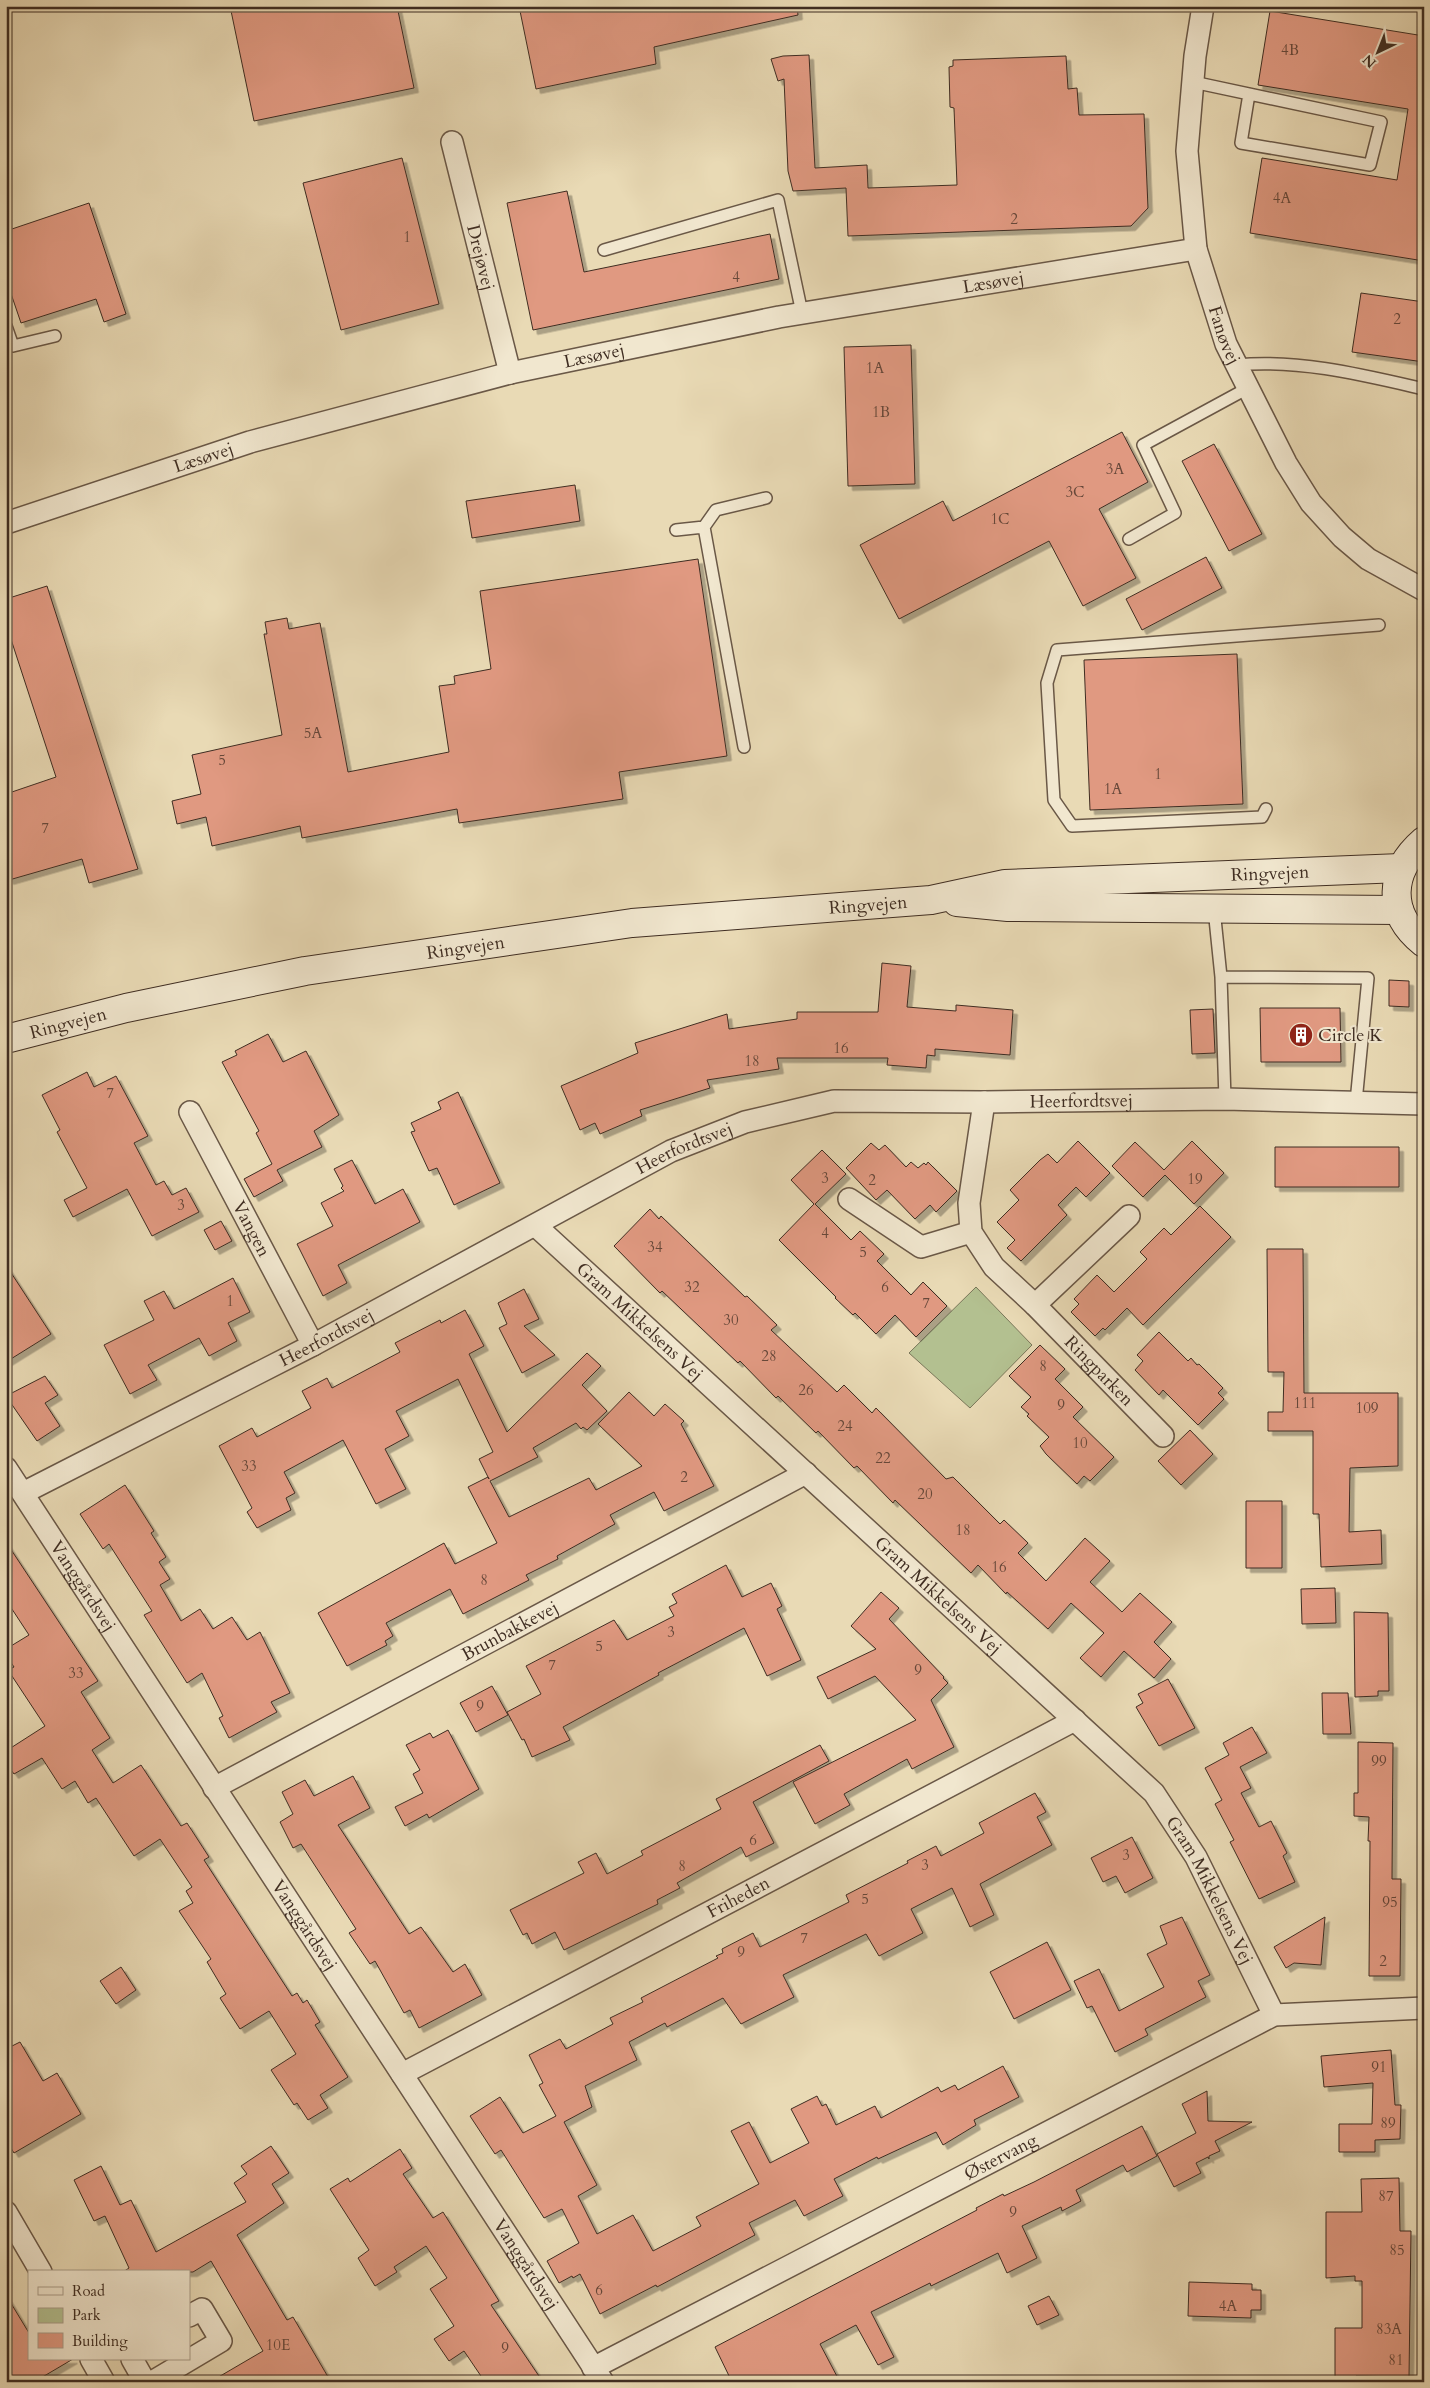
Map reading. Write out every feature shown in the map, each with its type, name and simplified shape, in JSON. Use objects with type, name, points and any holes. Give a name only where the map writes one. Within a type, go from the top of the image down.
[{"type":"main road","points":[[1424,841],[1410,852],[1401,868],[1397,882],[1399,910],[1405,924],[1414,936],[1424,943]]},
{"type":"main road","name":"Ringvejen","points":[[6,1038],[126,1008],[315,970],[632,923],[931,900],[1005,884],[1401,868]]},
{"type":"main road","name":"Ringvejen","points":[[931,900],[1008,907],[1399,910]]},
{"type":"street","name":"Fanøvej","points":[[1203,6],[1193,82],[1187,151],[1196,249],[1226,344],[1286,463],[1311,503],[1342,537],[1368,559],[1424,590]]},
{"type":"street","name":"Drejøvej","points":[[452,142],[510,373]]},
{"type":"street","name":"Læsøvej","points":[[6,523],[250,442],[510,373],[802,313],[1196,249]]},
{"type":"street","name":"Heerfordtsvej","points":[[23,1493],[313,1346],[671,1151],[745,1122],[834,1101],[984,1102],[1225,1099],[1424,1104]]},
{"type":"street","name":"Ringparken","points":[[984,1102],[969,1203],[971,1232],[994,1267],[1035,1305],[1163,1436]]},
{"type":"street","name":"Vangen","points":[[190,1112],[313,1346]]},
{"type":"street","points":[[849,1199],[921,1247],[971,1232]]},
{"type":"street","points":[[1035,1305],[1129,1216]]},
{"type":"street","name":"Gram Mikkelsens Vej","points":[[536,1226],[1154,1793],[1196,1857],[1274,2015]]},
{"type":"street","name":"Vanggårdsvej","points":[[6,1468],[598,2375]]},
{"type":"street","name":"Brunbakkevej","points":[[214,1788],[806,1473]]},
{"type":"street","name":"Friheden","points":[[402,2074],[1076,1720]]},
{"type":"street","name":"Østervang","points":[[598,2375],[1274,2015],[1424,2008]]},
{"type":"street","points":[[6,2212],[40,2270]]},
{"type":"street","points":[[190,2315],[202,2309],[221,2341],[190,2353]]},
{"type":"street","points":[[92,2360],[104,2382]]},
{"type":"street","points":[[116,2382],[174,2360]]},
{"type":"lane","points":[[1193,82],[1381,122],[1370,165],[1241,143],[1249,94]]},
{"type":"lane","points":[[604,250],[778,200],[802,313]]},
{"type":"lane","points":[[6,326],[13,346],[55,336]]},
{"type":"lane","points":[[1237,365],[1265,362],[1357,374],[1424,389]]},
{"type":"lane","points":[[1129,539],[1175,512],[1143,445],[1248,388]]},
{"type":"lane","points":[[744,747],[704,527],[716,510],[766,498]]},
{"type":"lane","points":[[676,530],[704,527]]},
{"type":"lane","points":[[1266,809],[1262,818],[1072,826],[1054,800],[1047,683],[1057,650],[1379,625]]},
{"type":"lane","points":[[1214,909],[1221,977],[1225,1099]]},
{"type":"lane","points":[[1221,977],[1368,978],[1356,1102]]},
{"type":"green space","points":[[976,1287],[1032,1345],[970,1408],[909,1353]]},
{"type":"building","points":[[230,6],[397,6],[414,88],[254,121]]},
{"type":"building","points":[[519,6],[797,6],[798,15],[654,47],[656,64],[536,89]]},
{"type":"building","points":[[1270,11],[1424,36],[1424,261],[1250,233],[1262,158],[1397,180],[1408,109],[1258,85]]},
{"type":"building","points":[[809,55],[815,168],[867,165],[868,188],[957,185],[954,108],[950,107],[949,67],[953,66],[953,60],[1066,56],[1068,89],[1077,88],[1079,115],[1144,114],[1148,208],[1131,226],[848,236],[846,188],[793,191],[788,171],[784,79],[778,81],[771,59],[783,56]]},
{"type":"building","points":[[402,158],[439,304],[341,330],[303,183]]},
{"type":"building","points":[[567,191],[584,272],[770,234],[779,279],[533,330],[507,203]]},
{"type":"building","points":[[89,203],[126,314],[104,322],[96,299],[21,323],[6,279],[6,231]]},
{"type":"building","points":[[1361,293],[1424,302],[1424,362],[1352,352]]},
{"type":"building","points":[[911,345],[915,484],[848,486],[844,347]]},
{"type":"building","points":[[1122,432],[1148,482],[1099,509],[1136,578],[1083,606],[1049,541],[899,619],[860,545],[943,501],[953,521]]},
{"type":"building","points":[[1214,444],[1262,534],[1229,551],[1182,461]]},
{"type":"building","points":[[575,485],[580,521],[472,538],[466,501]]},
{"type":"building","points":[[1206,557],[1222,588],[1142,630],[1126,599]]},
{"type":"building","points":[[698,559],[727,756],[619,772],[623,799],[459,823],[457,809],[302,838],[300,826],[212,846],[206,817],[177,824],[172,801],[201,794],[192,755],[282,735],[264,634],[267,634],[265,622],[287,618],[289,629],[320,623],[348,772],[449,752],[439,686],[455,684],[454,676],[491,669],[480,591]]},
{"type":"building","points":[[47,586],[138,869],[89,883],[82,859],[9,880],[6,870],[6,794],[56,777],[6,624],[6,599]]},
{"type":"building","points":[[1237,654],[1243,804],[1090,810],[1084,660]]},
{"type":"building","points":[[882,963],[911,966],[907,1007],[956,1011],[956,1005],[1013,1010],[1010,1055],[935,1049],[935,1056],[927,1055],[926,1068],[887,1065],[888,1058],[777,1058],[779,1069],[707,1080],[710,1088],[640,1110],[642,1116],[600,1134],[595,1123],[580,1130],[561,1086],[638,1053],[635,1043],[727,1014],[729,1029],[797,1019],[797,1012],[878,1012]]},
{"type":"building","points":[[1389,980],[1409,981],[1409,1007],[1389,1006]]},
{"type":"building","name":"Circle K","points":[[1260,1008],[1340,1008],[1341,1062],[1261,1062]]},
{"type":"building","points":[[1213,1009],[1215,1053],[1192,1054],[1190,1010]]},
{"type":"building","points":[[268,1034],[283,1062],[306,1051],[339,1115],[314,1131],[322,1147],[277,1170],[283,1181],[254,1197],[244,1179],[272,1164],[256,1133],[259,1131],[222,1062],[237,1055],[235,1051]]},
{"type":"building","points":[[87,1072],[94,1087],[116,1076],[148,1136],[134,1143],[156,1185],[164,1181],[172,1195],[186,1188],[199,1212],[152,1236],[127,1189],[73,1217],[64,1200],[87,1188],[57,1132],[60,1130],[42,1095]]},
{"type":"building","points":[[458,1092],[500,1183],[454,1205],[437,1168],[429,1171],[411,1132],[415,1131],[411,1123],[441,1109],[438,1102]]},
{"type":"building","points":[[1078,1141],[1110,1173],[1086,1197],[1076,1187],[1058,1205],[1067,1215],[1021,1261],[1007,1248],[1015,1240],[997,1222],[1019,1200],[1010,1190],[1048,1154],[1057,1163]]},
{"type":"building","points":[[1192,1141],[1224,1173],[1194,1204],[1165,1175],[1143,1197],[1112,1166],[1135,1142],[1164,1170]]},
{"type":"building","points":[[871,1143],[879,1150],[885,1145],[906,1167],[911,1162],[918,1168],[924,1163],[926,1165],[928,1162],[957,1191],[936,1212],[930,1205],[915,1219],[887,1190],[876,1200],[846,1168]]},
{"type":"building","points":[[1275,1147],[1399,1147],[1399,1187],[1275,1187]]},
{"type":"building","points":[[822,1150],[846,1174],[815,1204],[851,1240],[860,1231],[884,1254],[877,1261],[911,1295],[923,1282],[947,1306],[916,1337],[895,1315],[876,1334],[855,1313],[853,1315],[835,1298],[779,1240],[814,1204],[791,1180]]},
{"type":"building","points":[[352,1160],[375,1204],[403,1189],[420,1222],[338,1265],[347,1283],[323,1296],[297,1244],[333,1226],[321,1203],[344,1191],[334,1169]]},
{"type":"building","points":[[1200,1206],[1231,1237],[1143,1325],[1127,1308],[1105,1330],[1103,1328],[1095,1336],[1071,1312],[1079,1304],[1074,1299],[1097,1275],[1114,1292],[1147,1259],[1140,1252],[1164,1228],[1171,1235]]},
{"type":"building","points":[[650,1209],[659,1219],[661,1216],[745,1297],[747,1296],[777,1325],[771,1330],[837,1392],[844,1385],[872,1413],[876,1408],[946,1479],[953,1477],[1000,1524],[1004,1520],[1028,1543],[1018,1553],[1046,1581],[1085,1538],[1110,1561],[1090,1582],[1122,1612],[1140,1593],[1172,1622],[1154,1642],[1171,1659],[1154,1678],[1124,1651],[1101,1677],[1080,1658],[1104,1633],[1071,1603],[1048,1629],[1007,1592],[1006,1594],[978,1565],[971,1573],[895,1500],[893,1503],[857,1466],[854,1468],[818,1431],[816,1433],[778,1396],[776,1398],[740,1361],[738,1363],[662,1291],[660,1293],[614,1246]]},
{"type":"building","points":[[221,1221],[232,1241],[215,1250],[204,1230]]},
{"type":"building","points":[[1267,1249],[1303,1249],[1304,1393],[1398,1393],[1398,1466],[1350,1468],[1349,1532],[1381,1530],[1382,1564],[1321,1567],[1319,1514],[1313,1514],[1313,1431],[1268,1431],[1268,1412],[1283,1412],[1284,1372],[1268,1372]]},
{"type":"building","points":[[6,1265],[51,1334],[6,1362]]},
{"type":"building","points":[[233,1278],[250,1312],[228,1323],[237,1341],[209,1356],[199,1338],[148,1365],[157,1380],[130,1394],[104,1345],[154,1320],[144,1301],[164,1291],[174,1309]]},
{"type":"building","points":[[524,1289],[539,1319],[524,1326],[555,1355],[522,1373],[499,1328],[507,1324],[498,1303]]},
{"type":"building","points":[[465,1310],[484,1346],[469,1354],[507,1432],[587,1353],[601,1366],[582,1385],[607,1411],[587,1430],[583,1427],[581,1429],[576,1423],[533,1448],[538,1457],[490,1481],[509,1517],[589,1478],[596,1490],[642,1466],[598,1424],[629,1392],[654,1416],[665,1404],[684,1421],[681,1424],[714,1486],[664,1511],[654,1492],[610,1515],[615,1524],[557,1556],[558,1559],[526,1575],[529,1580],[463,1614],[450,1589],[386,1623],[393,1636],[385,1641],[387,1645],[347,1666],[318,1613],[444,1543],[455,1564],[497,1543],[468,1487],[488,1477],[479,1459],[493,1452],[458,1379],[396,1411],[409,1436],[385,1449],[406,1489],[376,1504],[343,1440],[284,1472],[295,1493],[286,1498],[291,1510],[257,1528],[247,1512],[252,1508],[219,1446],[252,1428],[257,1437],[311,1408],[302,1391],[327,1378],[332,1388],[400,1352],[395,1343],[440,1320],[441,1323]]},
{"type":"building","points":[[1159,1332],[1188,1361],[1191,1358],[1197,1365],[1199,1364],[1223,1388],[1218,1393],[1224,1399],[1198,1425],[1163,1390],[1159,1395],[1135,1370],[1143,1361],[1137,1355]]},
{"type":"building","points":[[1040,1345],[1065,1369],[1055,1379],[1083,1407],[1073,1417],[1114,1457],[1090,1481],[1084,1476],[1077,1484],[1046,1454],[1040,1446],[1049,1437],[1027,1416],[1029,1414],[1021,1407],[1031,1397],[1009,1376]]},
{"type":"building","points":[[45,1376],[58,1395],[45,1403],[60,1426],[37,1441],[6,1396]]},
{"type":"building","points":[[1190,1430],[1213,1454],[1181,1485],[1158,1461]]},
{"type":"building","points":[[125,1485],[154,1531],[151,1533],[166,1557],[159,1562],[170,1579],[160,1585],[181,1621],[200,1609],[213,1629],[232,1617],[247,1640],[260,1632],[290,1693],[271,1702],[277,1712],[229,1738],[219,1718],[223,1716],[202,1673],[187,1683],[144,1615],[152,1611],[109,1544],[103,1549],[80,1514]]},
{"type":"building","points":[[1246,1501],[1282,1501],[1282,1568],[1246,1568]]},
{"type":"building","points":[[6,1542],[98,1681],[81,1692],[110,1738],[92,1750],[113,1783],[141,1765],[181,1826],[187,1823],[209,1857],[204,1860],[292,1996],[297,1993],[303,2003],[307,2000],[320,2022],[315,2025],[348,2077],[320,2095],[328,2108],[308,2120],[297,2103],[294,2105],[271,2070],[296,2054],[269,2011],[240,2029],[220,1998],[226,1994],[207,1962],[211,1959],[179,1911],[193,1903],[186,1891],[192,1887],[160,1839],[134,1856],[96,1798],[88,1803],[75,1781],[62,1789],[42,1758],[14,1774],[6,1763],[6,1751],[45,1726],[8,1670],[14,1667],[6,1655],[6,1649],[29,1635],[6,1600]]},
{"type":"building","points":[[726,1565],[742,1597],[771,1583],[782,1606],[777,1609],[801,1660],[767,1676],[744,1628],[658,1673],[659,1675],[563,1727],[570,1740],[532,1757],[524,1739],[522,1740],[507,1712],[541,1694],[526,1666],[614,1620],[627,1640],[674,1616],[669,1607],[677,1603],[672,1594]]},
{"type":"building","points":[[1335,1588],[1336,1623],[1302,1624],[1301,1589]]},
{"type":"building","points":[[881,1592],[899,1608],[889,1619],[948,1683],[931,1700],[954,1747],[912,1769],[907,1759],[844,1794],[850,1805],[815,1824],[793,1782],[916,1720],[875,1676],[828,1699],[817,1677],[876,1649],[851,1626]]},
{"type":"building","points":[[1354,1612],[1388,1613],[1389,1691],[1378,1691],[1378,1696],[1355,1697]]},
{"type":"building","points":[[1168,1679],[1195,1728],[1159,1746],[1136,1707],[1143,1703],[1138,1694]]},
{"type":"building","points":[[492,1686],[508,1715],[476,1732],[460,1703]]},
{"type":"building","points":[[1322,1693],[1348,1693],[1351,1734],[1323,1734]]},
{"type":"building","points":[[1252,1727],[1267,1753],[1240,1767],[1251,1788],[1241,1793],[1259,1827],[1271,1821],[1287,1853],[1283,1856],[1295,1882],[1259,1899],[1230,1842],[1234,1840],[1215,1804],[1222,1800],[1205,1768],[1229,1755],[1223,1743]]},
{"type":"building","points":[[448,1730],[479,1789],[429,1818],[427,1814],[405,1826],[395,1807],[423,1793],[413,1774],[420,1770],[406,1745],[430,1733],[433,1738]]},
{"type":"building","points":[[1358,1742],[1393,1743],[1392,1879],[1401,1879],[1400,1976],[1369,1976],[1369,1817],[1354,1816],[1354,1793],[1358,1793]]},
{"type":"building","points":[[820,1745],[829,1761],[753,1802],[774,1843],[746,1857],[741,1847],[677,1883],[680,1888],[657,1900],[658,1904],[564,1950],[555,1932],[532,1944],[527,1933],[523,1935],[510,1910],[584,1873],[578,1862],[596,1853],[607,1874],[643,1855],[641,1851],[721,1809],[716,1799]]},
{"type":"building","points":[[353,1776],[370,1808],[338,1825],[409,1934],[421,1927],[453,1972],[465,1964],[482,1995],[419,2028],[410,2010],[404,2013],[375,1961],[370,1964],[349,1933],[356,1929],[301,1844],[293,1848],[280,1822],[293,1814],[282,1792],[305,1780],[314,1796]]},
{"type":"building","points":[[1035,1793],[1046,1812],[1037,1817],[1052,1845],[980,1884],[994,1915],[970,1927],[952,1888],[911,1909],[923,1933],[879,1956],[866,1934],[783,1975],[794,1997],[741,2024],[723,1998],[667,2027],[665,2023],[629,2042],[637,2060],[585,2086],[592,2107],[564,2122],[597,2185],[578,2196],[597,2234],[633,2215],[653,2251],[701,2226],[696,2217],[759,2184],[731,2131],[749,2122],[770,2163],[809,2143],[791,2109],[817,2096],[822,2106],[826,2104],[836,2125],[875,2106],[881,2118],[938,2087],[941,2092],[955,2085],[958,2090],[1003,2066],[1019,2097],[974,2120],[976,2125],[943,2145],[936,2132],[878,2159],[877,2157],[834,2179],[843,2196],[804,2216],[795,2200],[749,2223],[755,2235],[657,2287],[656,2285],[600,2314],[580,2274],[559,2283],[547,2261],[579,2243],[562,2209],[544,2218],[501,2150],[495,2154],[470,2116],[500,2097],[523,2133],[556,2116],[539,2085],[543,2083],[529,2055],[560,2039],[566,2049],[613,2024],[610,2018],[643,2002],[641,1998],[718,1958],[716,1956],[723,1953],[722,1949],[753,1933],[760,1947],[849,1902],[846,1895],[908,1863],[907,1861],[936,1846],[941,1856],[984,1833],[979,1823]]},
{"type":"building","points":[[1132,1837],[1153,1878],[1125,1893],[1116,1876],[1103,1882],[1091,1858]]},
{"type":"building","points":[[1182,1917],[1210,1975],[1198,1981],[1206,1997],[1145,2029],[1148,2035],[1115,2052],[1092,2006],[1087,2008],[1074,1981],[1099,1969],[1119,2011],[1164,1987],[1147,1954],[1167,1944],[1160,1926]]},
{"type":"building","points":[[1325,1917],[1321,1965],[1294,1963],[1286,1968],[1274,1947]]},
{"type":"building","points":[[1047,1942],[1071,1990],[1014,2019],[990,1972]]},
{"type":"building","points":[[121,1967],[136,1990],[116,2004],[100,1981]]},
{"type":"building","points":[[20,2042],[43,2081],[57,2073],[81,2114],[14,2153],[6,2140],[6,2049]]},
{"type":"building","points":[[1391,2050],[1395,2105],[1401,2105],[1400,2139],[1375,2140],[1375,2152],[1339,2152],[1339,2124],[1372,2124],[1373,2083],[1324,2087],[1321,2056]]},
{"type":"building","points":[[1207,2091],[1208,2121],[1252,2122],[1215,2141],[1220,2151],[1209,2156],[1209,2159],[1208,2157],[1196,2163],[1201,2173],[1174,2187],[1157,2154],[1196,2133],[1182,2104]]},
{"type":"building","points":[[1142,2126],[1157,2156],[1127,2172],[1123,2165],[1076,2190],[1081,2201],[1062,2211],[1061,2207],[1022,2226],[1037,2258],[1007,2273],[998,2253],[931,2286],[930,2283],[871,2312],[894,2357],[878,2365],[856,2325],[820,2344],[840,2382],[732,2382],[715,2347],[977,2210],[976,2208],[1003,2194],[1004,2196],[1034,2182]]},
{"type":"building","points":[[271,2146],[289,2173],[272,2184],[284,2203],[237,2235],[287,2320],[293,2317],[331,2382],[210,2382],[263,2351],[211,2261],[193,2272],[190,2272],[190,2270],[126,2270],[129,2268],[105,2216],[94,2221],[74,2180],[101,2166],[120,2205],[131,2200],[156,2252],[246,2202],[234,2183],[247,2174],[241,2166]]},
{"type":"building","points":[[400,2149],[412,2168],[403,2174],[433,2218],[443,2212],[499,2301],[491,2305],[543,2382],[485,2382],[464,2351],[449,2361],[434,2339],[454,2326],[430,2289],[447,2278],[426,2246],[394,2267],[397,2272],[375,2286],[358,2258],[369,2250],[330,2189],[348,2178],[350,2182]]},
{"type":"building","points":[[1399,2178],[1400,2231],[1411,2231],[1409,2377],[1356,2376],[1356,2382],[1335,2382],[1335,2328],[1362,2328],[1362,2281],[1355,2281],[1355,2276],[1326,2278],[1326,2212],[1362,2212],[1361,2179]]},
{"type":"building","points":[[1189,2282],[1252,2284],[1252,2290],[1261,2290],[1261,2310],[1251,2310],[1251,2318],[1188,2316]]},
{"type":"building","points":[[6,2295],[28,2331],[28,2360],[71,2360],[34,2382],[6,2382]]},
{"type":"building","points":[[1049,2296],[1059,2315],[1037,2325],[1028,2306]]},
{"type":"place","name":"Circle K","points":[[1301,1035]]}]
